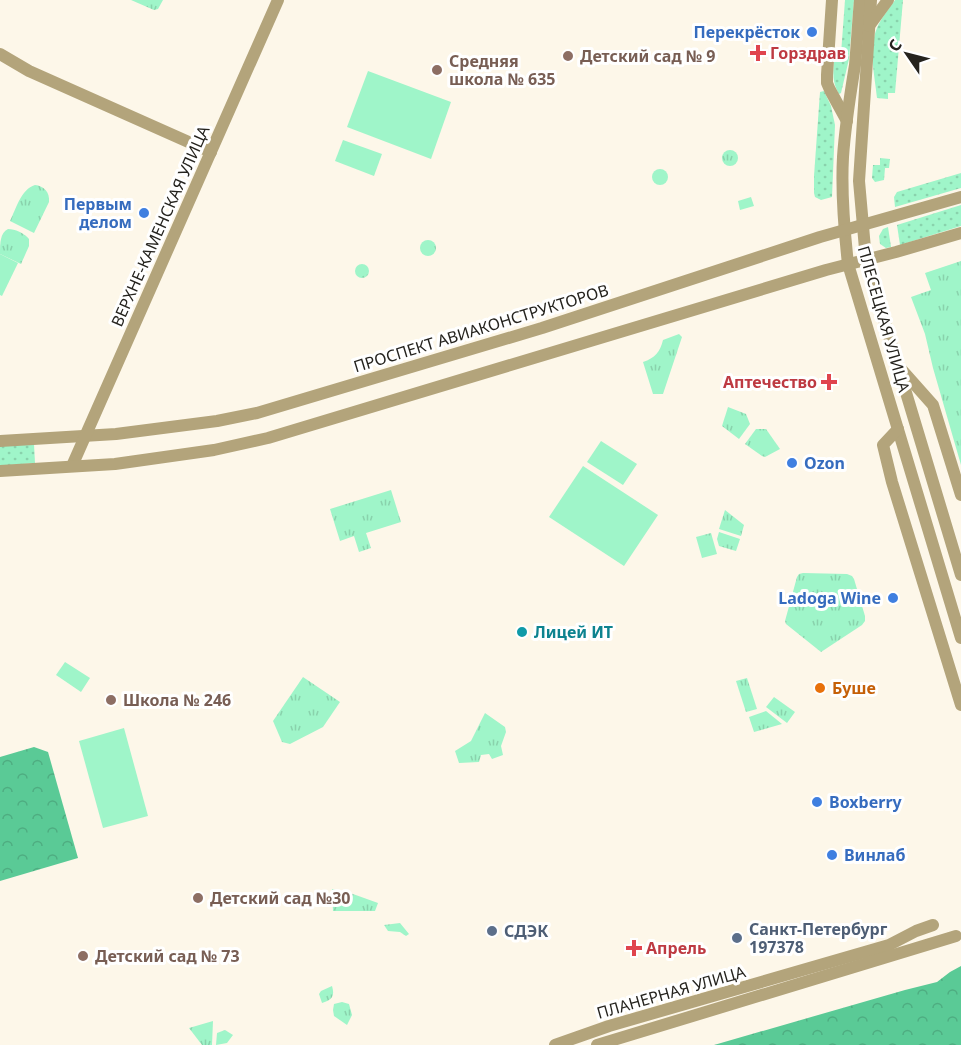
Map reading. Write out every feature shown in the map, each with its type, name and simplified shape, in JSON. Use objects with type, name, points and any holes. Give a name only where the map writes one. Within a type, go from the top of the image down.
[{"type":"street","name":"ВЕРХНЕ-КАМЕНСКАЯ УЛИЦА","points":[[72,466],[278,0]]},
{"type":"street","points":[[832,0],[827,83],[847,121]]},
{"type":"street","name":"ПЛЕСЕЦКАЯ УЛИЦА","points":[[860,0],[843,158],[842,197],[848,264],[961,638]]},
{"type":"street","name":"ПЛЕСЕЦКАЯ УЛИЦА","points":[[871,0],[860,181],[866,260],[961,575]]},
{"type":"street","points":[[869,27],[888,0]]},
{"type":"street","points":[[0,54],[28,71],[211,152]]},
{"type":"street","name":"ПРОСПЕКТ АВИАКОНСТРУКТОРОВ","points":[[0,441],[131,432],[217,421],[257,413],[542,328],[820,237],[961,197]]},
{"type":"street","points":[[0,471],[115,464],[240,445],[848,264],[961,233]]},
{"type":"street","points":[[898,367],[933,405],[961,495]]},
{"type":"street","points":[[898,429],[883,445],[892,482],[961,705]]},
{"type":"street","name":"ПЛАНЕРНАЯ УЛИЦА","points":[[555,1045],[605,1027],[889,945],[933,925]]},
{"type":"street","name":"ПЛАНЕРНАЯ УЛИЦА","points":[[597,1045],[956,936]]},
{"type":"green space","points":[[131,0],[163,0],[158,9],[154,10]]},
{"type":"green space","points":[[845,0],[854,0],[849,59],[839,94],[833,73],[834,60],[841,54]]},
{"type":"green space","points":[[895,0],[903,0],[895,93],[888,93],[888,99],[877,98],[873,63],[874,36]]},
{"type":"green space","points":[[368,71],[451,102],[431,159],[347,127]]},
{"type":"green space","points":[[824,91],[831,106],[835,125],[832,197],[821,200],[815,197],[814,176],[820,92]]},
{"type":"green space","points":[[343,140],[382,154],[374,176],[335,161]]},
{"type":"green space","points":[[727,150],[733,150],[738,158],[736,164],[727,166],[722,161],[722,155]]},
{"type":"green space","points":[[880,158],[890,159],[889,168],[885,168],[884,180],[875,182],[872,178],[873,165],[880,165]]},
{"type":"green space","points":[[657,169],[663,169],[668,177],[666,183],[657,185],[652,180],[652,174]]},
{"type":"green space","points":[[961,173],[961,188],[895,207],[894,197],[897,192]]},
{"type":"green space","points":[[35,185],[46,190],[49,202],[34,233],[10,221],[23,195]]},
{"type":"green space","points":[[751,197],[754,206],[740,210],[738,201]]},
{"type":"green space","points":[[961,205],[961,226],[900,245],[897,225]]},
{"type":"green space","points":[[888,227],[891,247],[886,248],[880,244],[879,236],[883,229]]},
{"type":"green space","points":[[8,229],[19,232],[29,239],[29,246],[21,264],[0,254],[0,242]]},
{"type":"green space","points":[[425,240],[431,240],[436,248],[434,254],[425,256],[420,251],[420,245]]},
{"type":"green space","points":[[0,254],[18,263],[2,296],[0,295]]},
{"type":"green space","points":[[961,261],[961,465],[925,334],[911,297],[931,290],[925,273]]},
{"type":"green space","points":[[359,264],[365,264],[369,271],[365,278],[359,278],[355,274],[355,268]]},
{"type":"green space","points":[[679,334],[682,337],[663,394],[653,394],[643,362],[656,354],[663,340]]},
{"type":"green space","points":[[728,407],[746,414],[750,424],[739,439],[722,426]]},
{"type":"green space","points":[[756,429],[766,429],[780,449],[765,457],[745,444]]},
{"type":"green space","points":[[601,441],[637,464],[623,485],[587,462]]},
{"type":"green space","points":[[34,444],[35,463],[0,466],[0,446]]},
{"type":"green space","points":[[583,466],[658,515],[624,566],[549,517]]},
{"type":"green space","points":[[391,490],[401,522],[366,533],[371,548],[359,552],[354,536],[340,541],[330,509]]},
{"type":"green space","points":[[725,510],[744,525],[741,536],[719,529]]},
{"type":"green space","points":[[719,532],[740,539],[736,551],[719,546],[717,539]]},
{"type":"green space","points":[[711,533],[717,554],[702,558],[696,537]]},
{"type":"green space","points":[[803,573],[852,576],[865,616],[862,625],[821,652],[785,621],[797,577]]},
{"type":"green space","points":[[65,662],[90,678],[81,692],[56,675]]},
{"type":"green space","points":[[303,677],[340,702],[323,727],[290,744],[282,742],[273,721]]},
{"type":"green space","points":[[747,678],[757,709],[746,712],[736,681]]},
{"type":"green space","points":[[774,697],[795,712],[787,723],[766,707]]},
{"type":"green space","points":[[766,711],[782,724],[754,732],[749,717]]},
{"type":"green space","points":[[485,713],[505,727],[506,732],[501,746],[503,755],[492,759],[489,754],[481,755],[479,762],[459,763],[455,751],[471,741]]},
{"type":"green space","points":[[124,728],[148,816],[103,828],[79,741]]},
{"type":"green space","points":[[34,747],[48,752],[78,858],[0,881],[0,757]]},
{"type":"green space","points":[[332,889],[378,903],[375,911],[333,911]]},
{"type":"green space","points":[[400,923],[409,934],[406,936],[400,932],[388,931],[384,925]]},
{"type":"green space","points":[[961,966],[961,1045],[714,1045],[937,982]]},
{"type":"green space","points":[[332,986],[332,997],[322,1003],[319,994]]},
{"type":"green space","points":[[342,1002],[349,1004],[352,1015],[347,1025],[334,1016],[334,1004]]},
{"type":"green space","points":[[213,1021],[212,1045],[202,1045],[189,1028]]},
{"type":"green space","points":[[225,1030],[233,1035],[227,1043],[216,1045],[217,1033]]},
{"type":"place","name":"Перекрёсток","points":[[812,32]]},
{"type":"place","name":"Горздрав","points":[[758,53]]},
{"type":"place","name":"Детский сад № 9","points":[[568,56]]},
{"type":"place","name":"Средняя школа № 635","points":[[437,70]]},
{"type":"place","name":"Первым делом","points":[[144,213]]},
{"type":"place","name":"Аптечество","points":[[829,382]]},
{"type":"place","name":"Ozon","points":[[792,463]]},
{"type":"place","name":"Ladoga Wine","points":[[893,598]]},
{"type":"place","name":"Лицей ИТ","points":[[522,632]]},
{"type":"place","name":"Буше","points":[[820,688]]},
{"type":"place","name":"Школа № 246","points":[[111,700]]},
{"type":"place","name":"Boxberry","points":[[817,802]]},
{"type":"place","name":"Винлаб","points":[[832,855]]},
{"type":"place","name":"Детский сад №30","points":[[198,898]]},
{"type":"place","name":"СДЭК","points":[[492,931]]},
{"type":"place","name":"Санкт-Петербург 197378","points":[[737,938]]},
{"type":"place","name":"Апрель","points":[[634,948]]},
{"type":"place","name":"Детский сад № 73","points":[[83,956]]}]
